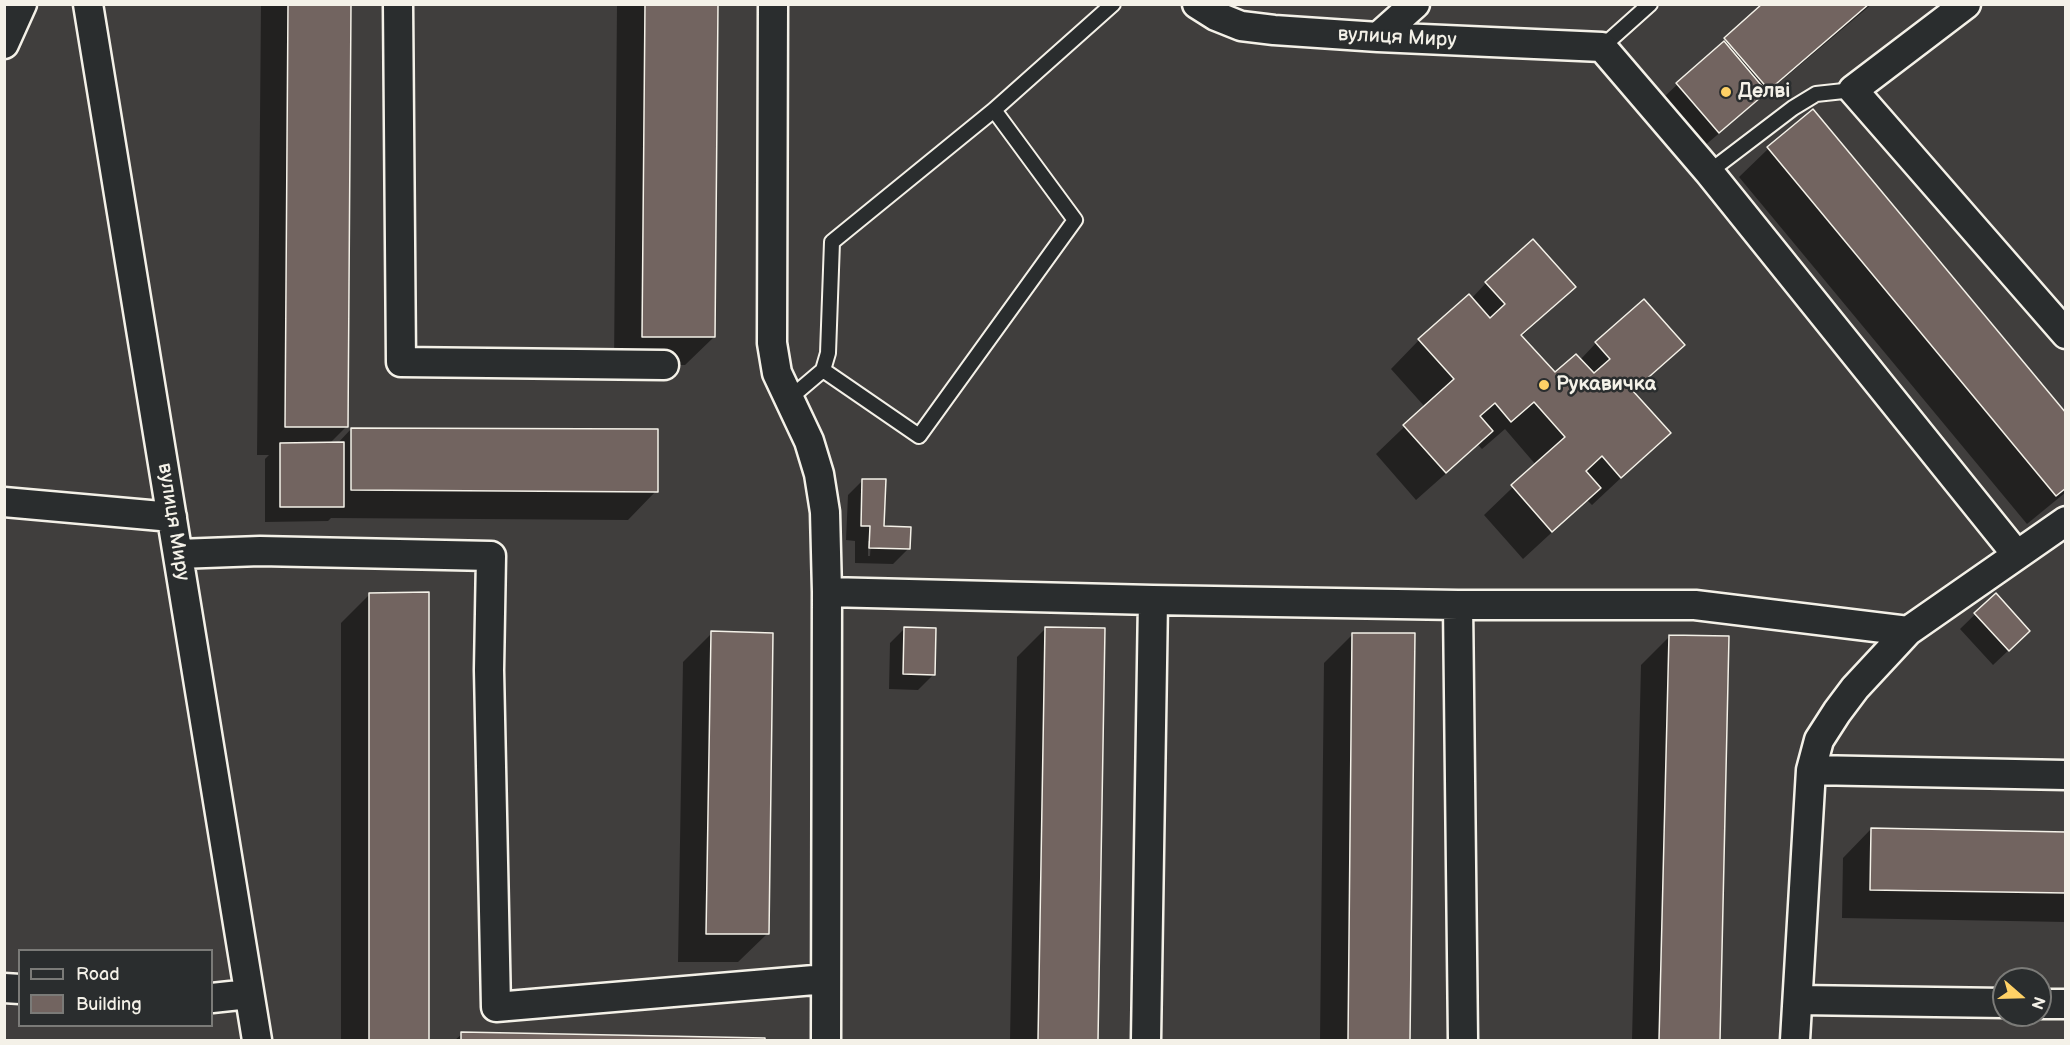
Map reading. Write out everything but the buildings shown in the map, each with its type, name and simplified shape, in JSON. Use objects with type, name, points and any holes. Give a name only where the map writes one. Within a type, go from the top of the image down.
[{"type":"street","points":[[4,44],[22,4]]},
{"type":"street","name":"вулиця Миру","points":[[88,4],[257,1041]]},
{"type":"street","points":[[398,4],[401,362],[664,365]]},
{"type":"street","points":[[773,4],[772,343],[777,373],[809,441],[819,474],[825,512],[827,592],[826,1041]]},
{"type":"street","name":"вулиця Миру","points":[[1197,4],[1216,16],[1242,26],[1378,38],[1602,47]]},
{"type":"street","points":[[1378,38],[1415,4]]},
{"type":"street","points":[[1966,4],[1853,90],[2066,334]]},
{"type":"street","points":[[1602,47],[1709,172],[2017,555]]},
{"type":"street","points":[[4,502],[172,517]]},
{"type":"street","points":[[1795,1041],[1811,770],[1819,740],[1836,712],[1855,688],[1908,631],[2066,521]]},
{"type":"street","points":[[178,555],[261,551],[491,556],[489,670],[496,1007],[826,979]]},
{"type":"street","points":[[827,592],[1458,605],[1695,604],[1908,631]]},
{"type":"street","points":[[1146,1041],[1153,600]]},
{"type":"street","points":[[1458,605],[1463,1041]]},
{"type":"street","points":[[1811,770],[2066,775]]},
{"type":"street","points":[[213,998],[249,994]]},
{"type":"street","points":[[1798,1000],[1992,1003]]},
{"type":"lane","points":[[790,398],[823,370],[828,353],[832,243],[994,110],[1113,4]]},
{"type":"lane","points":[[1602,47],[1650,4]]},
{"type":"lane","points":[[1709,172],[1816,93],[1853,90]]},
{"type":"lane","points":[[823,370],[919,436],[1075,220],[994,110]]},
{"type":"place","name":"Делві","points":[[1726,92]]},
{"type":"place","name":"Рукавичка","points":[[1544,385]]}]
